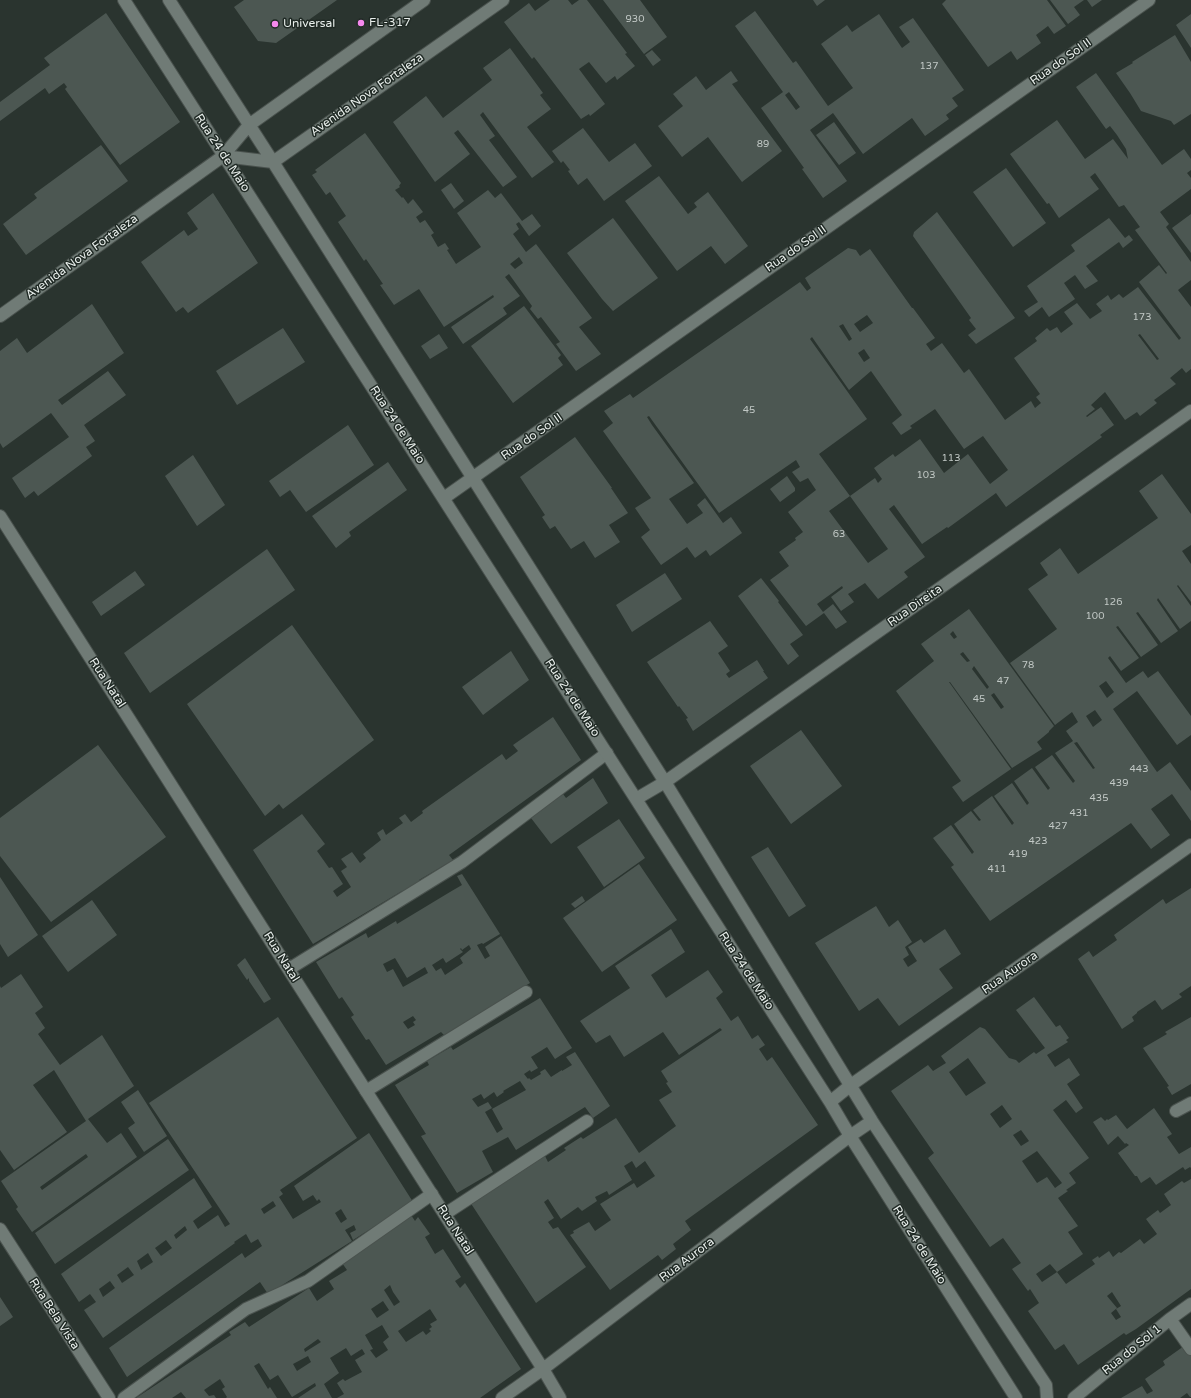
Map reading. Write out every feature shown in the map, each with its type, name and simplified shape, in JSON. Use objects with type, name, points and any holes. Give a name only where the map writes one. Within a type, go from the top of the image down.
[{"type":"street","name":"Rua 24 de Maio","points":[[124,0],[830,1102],[1016,1398]]},
{"type":"street","points":[[168,0],[273,162],[472,479],[665,782],[872,1121],[1046,1384],[1047,1398]]},
{"type":"street","name":"Avenida Nova Fortaleza","points":[[0,316],[223,156],[249,125],[424,0]]},
{"type":"street","name":"Avenida Nova Fortaleza","points":[[273,162],[503,0]]},
{"type":"street","name":"Rua do Sol II","points":[[444,498],[1149,0]]},
{"type":"street","points":[[223,156],[273,162]]},
{"type":"street","name":"Rua Direita","points":[[636,799],[665,782],[1191,411]]},
{"type":"street","name":"Rua Natal","points":[[0,516],[445,1214],[560,1398]]},
{"type":"street","points":[[289,969],[462,862],[607,753]]},
{"type":"street","name":"Rua Aurora","points":[[830,1102],[851,1085],[1191,846]]},
{"type":"street","points":[[366,1091],[526,992]]},
{"type":"street","points":[[1176,1111],[1191,1103]]},
{"type":"street","points":[[445,1214],[587,1121]]},
{"type":"street","name":"Rua Aurora","points":[[502,1398],[543,1369],[850,1136],[872,1121]]},
{"type":"street","points":[[124,1398],[246,1310],[308,1281],[432,1194]]},
{"type":"street","name":"Rua Bela Vista","points":[[0,1229],[109,1398]]},
{"type":"street","name":"Rua do Sol 1","points":[[1074,1398],[1170,1319],[1191,1304]]},
{"type":"street","points":[[1170,1319],[1191,1349]]},
{"type":"building","name":"Universal","points":[[244,0],[337,0],[276,43],[258,41],[234,7]]},
{"type":"building","points":[[550,0],[568,0],[572,5],[579,0],[587,0],[635,66],[617,80],[615,76],[606,83],[589,62],[579,69],[605,104],[590,116],[589,114],[581,119],[534,57],[532,59],[504,22],[529,3],[535,11]]},
{"type":"building","points":[[603,0],[640,0],[667,37],[644,54]]},
{"type":"building","points":[[813,0],[825,0],[817,6]]},
{"type":"building","points":[[946,0],[1047,0],[1066,26],[1054,34],[1048,26],[1036,35],[1041,43],[1017,60],[1011,51],[988,67],[942,4]]},
{"type":"building","points":[[1050,0],[1084,0],[1074,7],[1080,15],[1068,24]]},
{"type":"building","points":[[1087,0],[1102,0],[1092,7]]},
{"type":"building","points":[[755,11],[793,63],[796,61],[828,106],[853,88],[821,44],[847,25],[852,32],[879,14],[902,48],[910,42],[899,27],[913,18],[964,90],[952,98],[958,106],[946,115],[949,119],[925,136],[912,118],[863,154],[833,113],[810,130],[847,181],[823,198],[802,169],[804,168],[761,108],[783,92],[735,26]],"holes":[[[789,92],[800,107],[796,110],[785,95]]]},
{"type":"building","points":[[106,13],[180,122],[120,165],[65,89],[67,87],[64,83],[49,94],[45,88],[0,121],[0,102],[50,65],[44,58]]},
{"type":"building","points":[[1191,14],[1191,48],[1176,25]]},
{"type":"building","points":[[1175,35],[1191,62],[1191,114],[1174,125],[1171,121],[1141,111],[1116,73]]},
{"type":"building","points":[[510,48],[543,93],[540,95],[551,109],[527,127],[554,162],[532,178],[483,112],[480,115],[495,136],[489,140],[517,177],[503,187],[458,130],[454,133],[470,154],[435,182],[393,122],[426,96],[443,118],[492,80],[483,68]]},
{"type":"building","points":[[652,50],[661,60],[653,66],[645,55]]},
{"type":"building","points":[[731,71],[738,81],[732,84],[782,151],[742,182],[708,137],[682,157],[658,126],[683,106],[673,94],[696,76],[706,90]]},
{"type":"building","points":[[1096,73],[1162,165],[1184,149],[1191,159],[1191,170],[1187,173],[1191,178],[1191,189],[1160,212],[1169,224],[1166,227],[1191,262],[1191,280],[1178,290],[1191,307],[1191,369],[1186,373],[1182,368],[1170,378],[1176,384],[1154,400],[1157,403],[1140,416],[1137,412],[1125,420],[1105,392],[1091,405],[1095,409],[1086,416],[1087,417],[1101,407],[1114,425],[1100,435],[1102,437],[1006,507],[996,493],[948,528],[947,527],[922,544],[894,505],[889,509],[925,557],[904,572],[908,577],[878,599],[865,583],[848,594],[854,602],[841,611],[831,597],[843,588],[842,586],[817,604],[823,612],[833,604],[847,622],[836,629],[824,613],[806,626],[770,580],[789,566],[779,552],[796,540],[795,538],[803,532],[788,512],[816,490],[808,478],[800,482],[792,472],[800,467],[796,460],[719,513],[649,416],[647,417],[652,425],[694,483],[669,499],[687,524],[703,513],[697,505],[705,498],[723,523],[731,517],[742,533],[710,556],[706,550],[695,558],[687,547],[661,565],[641,537],[650,530],[635,508],[651,498],[603,431],[613,423],[604,411],[630,394],[633,398],[800,282],[807,291],[811,288],[805,278],[848,248],[856,250],[860,256],[870,249],[935,338],[926,344],[931,351],[942,343],[964,373],[969,369],[1005,420],[1031,401],[1035,408],[1041,403],[1036,397],[1040,394],[1014,358],[1037,341],[1035,338],[1047,328],[1050,331],[1057,327],[1061,333],[1073,324],[1064,312],[1077,303],[1090,319],[1102,311],[1096,304],[1108,295],[1111,300],[1119,294],[1123,298],[1138,287],[1179,340],[1181,338],[1139,282],[1159,265],[1166,274],[1167,273],[1135,230],[1140,227],[1124,205],[1119,207],[1095,173],[1090,177],[1099,189],[1059,218],[1010,154],[1057,120],[1085,159],[1113,139],[1128,159],[1126,149],[1117,135],[1110,126],[1106,129],[1076,87]],"holes":[[[867,315],[873,323],[860,332],[854,324]],[[843,324],[852,339],[849,341],[839,326]],[[1140,334],[1159,359],[1157,360],[1138,335]],[[812,337],[849,390],[871,371],[902,415],[892,423],[901,435],[912,428],[910,426],[935,409],[964,449],[983,436],[1008,470],[990,484],[968,454],[944,473],[920,439],[895,457],[893,454],[874,468],[882,479],[878,483],[875,478],[850,496],[819,454],[867,419],[810,339]],[[864,349],[870,358],[864,362],[858,353]],[[850,496],[888,549],[868,563],[829,511]]]},
{"type":"building","points":[[834,122],[856,153],[839,165],[816,135]]},
{"type":"building","points":[[583,128],[609,162],[635,143],[652,166],[604,201],[587,178],[578,185],[568,171],[570,170],[563,161],[561,163],[552,151]]},
{"type":"building","points":[[365,133],[401,183],[399,186],[400,187],[395,190],[408,204],[413,199],[423,212],[416,217],[420,223],[425,220],[434,233],[431,235],[438,247],[445,243],[449,249],[447,250],[456,264],[481,247],[457,213],[488,190],[495,198],[501,193],[522,221],[532,214],[541,226],[529,236],[519,222],[516,224],[519,229],[513,234],[526,252],[536,244],[592,318],[579,327],[601,354],[576,371],[556,344],[560,342],[541,317],[538,319],[530,309],[532,306],[509,274],[505,277],[520,296],[503,308],[507,314],[463,344],[451,327],[494,297],[493,295],[444,327],[419,289],[394,305],[380,285],[383,284],[366,259],[364,261],[338,222],[346,216],[330,192],[326,195],[312,175],[317,172],[315,170]],"holes":[[[519,257],[523,263],[515,269],[510,264]]]},
{"type":"building","points":[[101,145],[128,181],[26,255],[3,224],[37,198],[34,194]]},
{"type":"building","points":[[1006,168],[1046,223],[1013,247],[973,192]]},
{"type":"building","points":[[659,176],[688,214],[697,207],[694,203],[708,192],[748,246],[725,264],[711,246],[677,271],[625,201]]},
{"type":"building","points":[[451,183],[464,201],[454,209],[441,190]]},
{"type":"building","points":[[213,193],[258,263],[188,313],[183,307],[176,312],[141,262],[184,230],[188,236],[198,229],[187,213]]},
{"type":"building","points":[[937,212],[1015,318],[976,344],[968,335],[976,329],[969,320],[971,318],[913,236],[914,232]]},
{"type":"building","points":[[1191,214],[1191,253],[1172,228]]},
{"type":"building","points":[[613,218],[658,278],[613,311],[567,253]]},
{"type":"building","points":[[1109,218],[1125,238],[1129,235],[1133,240],[1123,248],[1119,242],[1086,266],[1098,281],[1085,289],[1075,275],[1064,283],[1075,299],[1049,317],[1042,307],[1029,317],[1024,311],[1038,302],[1027,286],[1075,251],[1071,245]]},
{"type":"building","points":[[92,304],[124,353],[58,400],[62,405],[108,371],[126,395],[84,425],[95,441],[86,447],[92,456],[38,496],[34,491],[25,498],[12,478],[69,437],[51,413],[3,448],[0,443],[0,351],[17,338],[27,353]]},
{"type":"building","points":[[524,306],[561,355],[558,358],[563,365],[513,403],[471,346]]},
{"type":"building","points":[[283,328],[305,362],[237,405],[216,371]]},
{"type":"building","points":[[439,334],[448,348],[430,359],[421,346]]},
{"type":"building","points":[[348,425],[374,465],[306,512],[290,490],[280,497],[269,481]]},
{"type":"building","points":[[575,437],[628,513],[609,525],[620,542],[595,558],[584,541],[571,549],[555,526],[550,529],[542,517],[545,515],[520,477]]},
{"type":"building","points":[[193,455],[225,505],[197,526],[165,476]]},
{"type":"building","points":[[388,462],[407,490],[349,532],[351,536],[336,548],[312,516]]},
{"type":"building","points":[[1162,474],[1191,514],[1191,545],[1182,551],[1191,564],[1191,602],[1178,585],[1177,586],[1191,606],[1191,621],[1180,629],[1158,598],[1157,600],[1178,631],[1161,643],[1138,612],[1136,613],[1158,645],[1141,657],[1118,626],[1116,627],[1139,658],[1121,671],[1110,656],[1108,658],[1126,683],[1143,671],[1148,678],[1158,671],[1191,716],[1191,735],[1177,745],[1137,691],[1113,709],[1157,772],[1170,762],[1191,791],[1191,821],[1172,794],[1151,809],[1170,835],[1151,849],[1131,823],[990,921],[951,867],[954,865],[933,838],[951,825],[972,854],[974,852],[954,824],[971,811],[979,821],[981,820],[973,810],[992,796],[1012,825],[1014,823],[994,796],[1012,783],[1027,805],[1029,803],[1014,781],[1032,768],[1048,790],[1050,788],[1035,767],[1052,755],[1073,783],[1075,781],[1055,753],[1073,741],[1066,731],[1078,722],[1072,712],[1055,725],[1010,663],[1057,629],[1028,589],[1048,575],[1040,563],[1060,548],[1078,574],[1158,518],[1139,491]],"holes":[[[1106,681],[1114,692],[1107,698],[1099,686]],[[1095,710],[1102,720],[1093,727],[1086,716]],[[1077,742],[1095,768],[1093,769],[1074,743]]]},
{"type":"building","points":[[787,476],[795,488],[795,491],[780,502],[770,489]]},
{"type":"building","points":[[267,549],[295,590],[150,693],[124,653]]},
{"type":"building","points":[[135,571],[145,585],[101,616],[92,602]]},
{"type":"building","points":[[665,573],[682,599],[632,632],[616,605]]},
{"type":"building","points":[[761,578],[803,635],[790,644],[799,656],[788,665],[738,596]]},
{"type":"building","points":[[969,609],[1054,726],[1037,742],[1042,749],[1012,768],[949,682],[1011,769],[963,802],[952,787],[961,781],[896,691],[934,661],[921,644]],"holes":[[[953,631],[957,637],[954,639],[950,634]],[[963,652],[970,661],[967,662],[960,654]],[[974,666],[989,687],[987,689],[972,669]],[[994,693],[1004,707],[1001,709],[991,695]]]},
{"type":"building","points":[[710,621],[728,646],[718,653],[730,671],[726,674],[729,678],[757,660],[768,678],[693,731],[686,719],[688,718],[679,706],[678,707],[647,662]]},
{"type":"building","points":[[292,625],[374,740],[283,809],[279,804],[265,816],[187,704]]},
{"type":"building","points":[[511,651],[529,680],[483,715],[462,687]]},
{"type":"building","points":[[553,717],[581,760],[449,855],[453,860],[419,880],[423,885],[405,895],[402,891],[313,944],[253,850],[302,814],[325,844],[317,851],[329,868],[332,867],[343,884],[333,891],[337,897],[351,887],[341,871],[347,867],[341,859],[352,852],[360,863],[366,858],[363,854],[381,840],[377,833],[383,829],[386,835],[403,823],[399,818],[405,814],[411,822],[423,813],[422,811],[502,754],[506,760],[518,751],[513,745]]},
{"type":"building","points":[[801,730],[842,786],[791,824],[750,766]]},
{"type":"building","points":[[98,745],[166,837],[51,922],[0,856],[0,818]]},
{"type":"building","points":[[593,778],[608,803],[551,844],[531,818],[563,794],[566,798]]},
{"type":"building","points":[[619,819],[645,858],[604,887],[577,847]]},
{"type":"building","points":[[768,847],[806,906],[789,917],[751,857]]},
{"type":"building","points":[[639,864],[677,920],[602,972],[563,918]]},
{"type":"building","points":[[462,874],[500,934],[483,944],[477,945],[485,959],[490,956],[485,947],[501,936],[530,983],[444,1035],[441,1032],[386,1065],[369,1039],[366,1040],[351,1017],[354,1015],[342,997],[339,999],[316,962],[366,933],[368,938],[396,921],[397,924],[462,885],[457,876]],"holes":[[[469,945],[471,949],[460,958],[463,963],[445,975],[441,968],[436,971],[432,965],[443,958],[446,963],[463,952],[460,949],[461,948],[462,950]],[[395,958],[407,978],[425,967],[428,973],[403,987],[393,969],[387,972],[383,964]],[[413,1016],[416,1020],[413,1022],[415,1025],[408,1029],[403,1022]]]},
{"type":"building","points":[[0,877],[38,935],[8,957],[0,944]]},
{"type":"building","points":[[1191,888],[1191,986],[1179,994],[1182,997],[1162,1010],[1155,1000],[1137,1012],[1132,1017],[1134,1021],[1122,1029],[1078,959],[1089,951],[1093,957],[1117,940],[1114,935],[1163,899],[1166,904]]},
{"type":"building","points":[[582,896],[585,901],[575,908],[571,904]]},
{"type":"building","points":[[92,900],[117,935],[68,972],[42,936]]},
{"type":"building","points":[[876,906],[889,927],[898,920],[912,942],[905,947],[909,955],[903,959],[908,967],[917,961],[908,947],[921,939],[924,943],[945,929],[961,954],[939,969],[953,988],[899,1026],[878,998],[859,1011],[815,943]]},
{"type":"building","points":[[671,929],[685,952],[651,975],[666,998],[708,970],[723,992],[716,998],[731,1021],[738,1016],[752,1039],[758,1035],[765,1045],[759,1049],[767,1061],[772,1057],[818,1125],[685,1221],[691,1230],[673,1244],[676,1249],[662,1260],[658,1255],[610,1290],[570,1235],[574,1233],[573,1231],[589,1222],[595,1231],[611,1220],[600,1204],[634,1183],[637,1188],[655,1176],[645,1161],[636,1168],[632,1161],[624,1166],[632,1180],[609,1195],[607,1191],[595,1197],[597,1201],[582,1211],[578,1207],[561,1219],[548,1199],[544,1202],[554,1218],[548,1222],[553,1229],[558,1227],[586,1267],[536,1303],[470,1202],[545,1156],[548,1162],[566,1150],[564,1148],[581,1137],[583,1139],[616,1118],[639,1153],[676,1126],[659,1100],[672,1092],[661,1071],[722,1030],[720,1028],[679,1055],[663,1032],[624,1057],[610,1035],[596,1043],[580,1021],[630,988],[615,966]]},
{"type":"building","points":[[245,958],[271,999],[264,1003],[249,981],[249,978],[247,980],[237,965]]},
{"type":"building","points":[[21,974],[43,1007],[35,1013],[45,1028],[38,1034],[60,1065],[102,1035],[134,1086],[88,1119],[107,1143],[121,1133],[137,1157],[32,1232],[16,1209],[18,1207],[1,1181],[86,1121],[54,1070],[33,1085],[67,1132],[14,1170],[0,1150],[0,986],[1,988]],"holes":[[[86,1154],[88,1157],[42,1190],[40,1187]]]},
{"type":"building","points":[[1034,997],[1056,1027],[1060,1025],[1069,1038],[1066,1040],[1068,1042],[1047,1055],[1055,1067],[1069,1058],[1080,1075],[1067,1084],[1083,1108],[1076,1113],[1066,1100],[1053,1110],[1089,1158],[1069,1173],[1076,1183],[1058,1198],[1078,1226],[1068,1232],[1083,1254],[1057,1272],[1066,1284],[1095,1264],[1092,1260],[1098,1256],[1099,1258],[1109,1251],[1113,1257],[1140,1239],[1144,1244],[1157,1234],[1146,1219],[1158,1210],[1160,1213],[1171,1205],[1164,1194],[1182,1181],[1184,1183],[1191,1179],[1191,1289],[1136,1329],[1126,1335],[1124,1333],[1078,1365],[1064,1344],[1055,1350],[1028,1311],[1039,1303],[1030,1289],[1028,1291],[1012,1269],[1021,1263],[1003,1238],[990,1247],[928,1158],[934,1153],[891,1091],[928,1065],[933,1071],[946,1063],[941,1056],[980,1027],[985,1029],[1009,1058],[1016,1060],[1019,1063],[1034,1052],[1036,1054],[1045,1048],[1016,1010]],"holes":[[[968,1058],[986,1083],[966,1096],[949,1072]],[[1002,1105],[1012,1119],[1000,1128],[990,1114]],[[1021,1130],[1029,1141],[1021,1146],[1013,1135]],[[1037,1151],[1062,1183],[1055,1188],[1047,1177],[1037,1183],[1022,1161]],[[1050,1264],[1057,1272],[1042,1282],[1036,1274]],[[1112,1292],[1121,1306],[1116,1309],[1121,1317],[1116,1320],[1111,1313],[1117,1308],[1107,1296]]]},
{"type":"building","points":[[540,998],[572,1048],[555,1059],[547,1047],[531,1057],[538,1068],[531,1072],[530,1070],[524,1074],[531,1080],[541,1074],[540,1072],[545,1069],[551,1077],[572,1065],[566,1057],[575,1052],[610,1106],[593,1118],[585,1107],[516,1150],[508,1137],[482,1151],[493,1172],[457,1193],[421,1136],[426,1134],[395,1085],[429,1065],[427,1061],[451,1047],[453,1050]],"holes":[[[520,1081],[526,1090],[492,1109],[503,1129],[497,1133],[485,1112],[492,1108],[488,1102],[478,1107],[472,1099],[481,1094],[484,1099],[494,1092],[497,1097],[504,1092],[503,1091]]]},
{"type":"building","points":[[278,1017],[357,1138],[280,1190],[283,1194],[279,1197],[293,1219],[321,1202],[319,1199],[317,1201],[313,1195],[303,1201],[294,1186],[369,1133],[413,1202],[353,1240],[350,1233],[356,1230],[354,1225],[345,1230],[352,1241],[268,1294],[260,1282],[127,1377],[109,1348],[242,1253],[245,1258],[262,1246],[258,1239],[251,1243],[246,1234],[103,1338],[84,1310],[96,1302],[90,1294],[79,1302],[61,1274],[194,1178],[212,1207],[193,1221],[198,1229],[218,1215],[225,1227],[230,1224],[149,1103]],"holes":[[[273,1201],[276,1206],[264,1214],[261,1209]],[[341,1209],[347,1219],[341,1223],[335,1213]],[[185,1226],[187,1230],[176,1239],[174,1235]],[[166,1240],[172,1248],[161,1256],[155,1248]],[[148,1253],[153,1262],[141,1270],[137,1261]],[[128,1267],[134,1275],[122,1283],[117,1275]],[[110,1281],[115,1288],[103,1297],[99,1289]]]},
{"type":"building","points":[[1191,1017],[1191,1084],[1172,1095],[1167,1087],[1169,1086],[1143,1048],[1167,1034],[1165,1032]]},
{"type":"building","points":[[138,1090],[167,1136],[144,1152],[128,1128],[135,1123],[121,1102]]},
{"type":"building","points":[[1154,1108],[1172,1134],[1167,1137],[1179,1154],[1191,1147],[1191,1168],[1190,1167],[1185,1170],[1183,1167],[1156,1185],[1150,1177],[1141,1183],[1118,1153],[1129,1145],[1126,1143],[1125,1144],[1118,1136],[1108,1145],[1093,1122],[1101,1117],[1105,1121],[1116,1115],[1127,1129]]},
{"type":"building","points":[[168,1139],[189,1170],[55,1264],[35,1233]]},
{"type":"building","points":[[411,1215],[415,1221],[418,1217],[430,1234],[425,1237],[435,1254],[443,1249],[461,1277],[455,1281],[460,1288],[465,1283],[521,1369],[480,1398],[337,1398],[344,1394],[337,1383],[343,1379],[345,1381],[362,1372],[355,1360],[365,1354],[362,1349],[351,1356],[346,1348],[330,1358],[339,1373],[324,1384],[332,1398],[298,1398],[316,1386],[315,1383],[292,1397],[278,1375],[270,1380],[259,1363],[254,1366],[268,1389],[270,1387],[277,1398],[226,1398],[227,1397],[222,1389],[225,1387],[220,1379],[204,1390],[209,1396],[214,1395],[216,1398],[186,1398],[181,1392],[172,1398],[136,1398],[231,1335],[229,1332],[245,1322],[249,1327],[309,1288],[317,1301],[334,1289],[329,1281],[347,1270],[342,1263]],"holes":[[[390,1285],[400,1302],[394,1306],[384,1290]],[[383,1301],[389,1310],[377,1318],[371,1309]],[[430,1309],[437,1320],[430,1324],[432,1327],[429,1329],[431,1331],[426,1335],[423,1331],[406,1342],[398,1331]],[[382,1325],[389,1337],[383,1342],[388,1350],[376,1358],[370,1350],[373,1349],[365,1335]],[[318,1339],[321,1342],[305,1352],[304,1349]],[[308,1356],[311,1362],[297,1371],[293,1364]]]},
{"type":"building","points":[[0,1297],[13,1317],[0,1326]]},
{"type":"building","points":[[1184,1346],[1191,1356],[1191,1397],[1187,1393],[1180,1398],[1121,1398],[1142,1386],[1147,1394],[1153,1391],[1145,1379],[1165,1365],[1163,1361]]},
{"type":"place","name":"FL-317","points":[[361,23]]},
{"type":"place","name":"Universal","points":[[275,24]]}]
